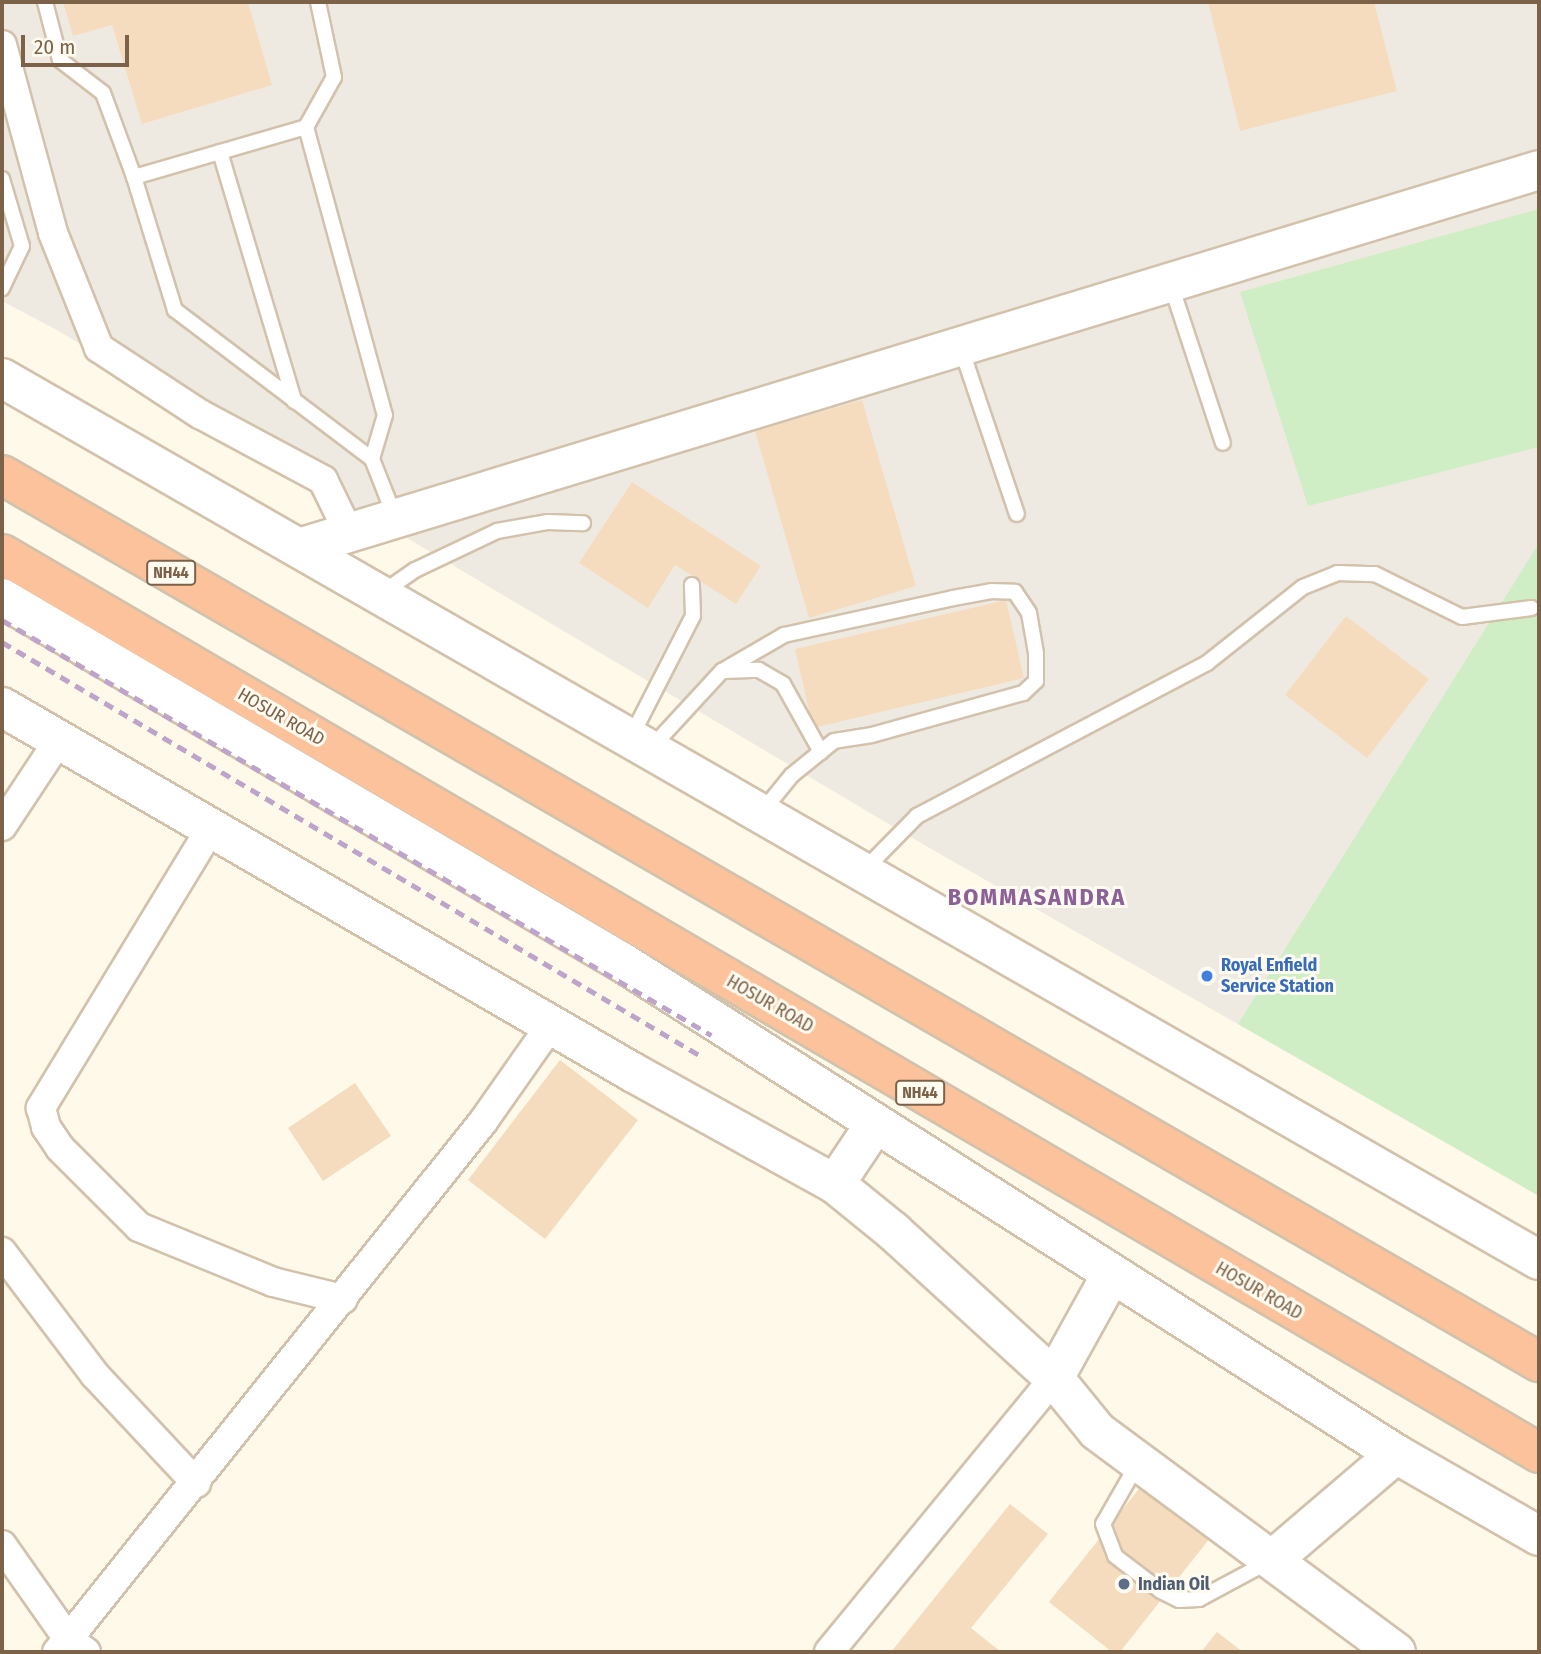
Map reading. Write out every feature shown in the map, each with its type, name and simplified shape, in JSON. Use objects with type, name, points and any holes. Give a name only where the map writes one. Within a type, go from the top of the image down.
[{"type":"highway","name":"NH44","points":[[2,475],[1539,1362]]},
{"type":"highway","name":"HOSUR ROAD","points":[[2,554],[1539,1453]]},
{"type":"street","points":[[2,45],[53,233],[99,348],[200,414],[323,480],[349,533]]},
{"type":"street","points":[[299,548],[1539,170]]},
{"type":"street","points":[[2,378],[1539,1260]]},
{"type":"street","points":[[2,598],[622,962],[1396,1454],[1539,1536]]},
{"type":"street","points":[[2,706],[551,1025],[835,1184],[893,1231],[1054,1378],[1097,1431],[1396,1652]]},
{"type":"street","points":[[2,826],[59,740]]},
{"type":"street","points":[[211,828],[41,1108],[46,1127],[60,1147],[139,1227],[273,1282],[343,1299]]},
{"type":"street","points":[[2,1545],[70,1648],[196,1483],[482,1124],[551,1025]]},
{"type":"street","points":[[835,1184],[875,1124]]},
{"type":"street","points":[[2,1252],[95,1375],[196,1483]]},
{"type":"street","points":[[829,1652],[1054,1378],[1111,1275]]},
{"type":"street","points":[[1272,1560],[1396,1454]]},
{"type":"lane","points":[[45,2],[60,60],[103,93],[134,177],[174,310],[372,459],[396,519]]},
{"type":"lane","points":[[134,177],[306,127],[334,77],[317,2]]},
{"type":"lane","points":[[306,127],[385,415],[372,459]]},
{"type":"lane","points":[[220,152],[294,401]]},
{"type":"lane","points":[[2,178],[22,246],[2,288]]},
{"type":"lane","points":[[1170,282],[1223,443]]},
{"type":"lane","points":[[961,346],[1017,514]]},
{"type":"lane","points":[[381,594],[415,570],[497,531],[548,522],[583,523]]},
{"type":"lane","points":[[863,871],[917,816],[1207,663],[1303,587],[1337,573],[1375,574],[1462,617],[1531,608]]},
{"type":"lane","points":[[640,743],[693,616],[692,585]]},
{"type":"lane","points":[[640,743],[722,671],[784,635],[953,598],[991,592],[1015,592],[1029,613],[1035,653],[1036,681],[1023,693],[872,735],[834,741],[791,776],[761,813]]},
{"type":"lane","points":[[722,671],[759,670],[783,684],[821,752]]},
{"type":"lane","points":[[1139,1462],[1103,1524],[1106,1538],[1115,1556],[1161,1591],[1179,1600],[1199,1599],[1230,1585],[1272,1560]]},
{"type":"shaded area","points":[[2,2],[1539,2],[1539,1196],[919,842],[55,329],[2,301]]},
{"type":"green space","points":[[1539,209],[1539,447],[1308,506],[1240,292]]},
{"type":"green space","points":[[1539,543],[1539,1196],[1238,1024]]},
{"type":"building","points":[[63,2],[248,2],[272,85],[142,124],[112,25],[73,36]]},
{"type":"building","points":[[1208,2],[1374,2],[1397,91],[1240,131]]},
{"type":"building","points":[[862,400],[916,586],[809,618],[755,431]]},
{"type":"building","points":[[632,482],[761,566],[736,604],[675,565],[648,608],[579,563]]},
{"type":"building","points":[[1006,600],[1024,678],[813,728],[795,649]]},
{"type":"building","points":[[1346,616],[1429,679],[1367,758],[1285,695]]},
{"type":"building","points":[[560,1060],[638,1120],[545,1239],[468,1180]]},
{"type":"building","points":[[355,1083],[391,1136],[323,1181],[288,1128]]},
{"type":"building","points":[[1142,1485],[1210,1538],[1120,1652],[1112,1652],[1049,1602]]},
{"type":"building","points":[[1010,1504],[1048,1534],[971,1628],[1001,1652],[891,1652]]},
{"type":"building","points":[[1217,1632],[1243,1652],[1201,1652]]},
{"type":"railway","points":[[2,620],[711,1035]]},
{"type":"railway","points":[[2,642],[701,1056]]},
{"type":"place","name":"Royal Enfield Service Station","points":[[1207,976]]},
{"type":"place","name":"Indian Oil","points":[[1124,1584]]},
{"type":"district","name":"BOMMASANDRA","points":[[1037,898]]}]
